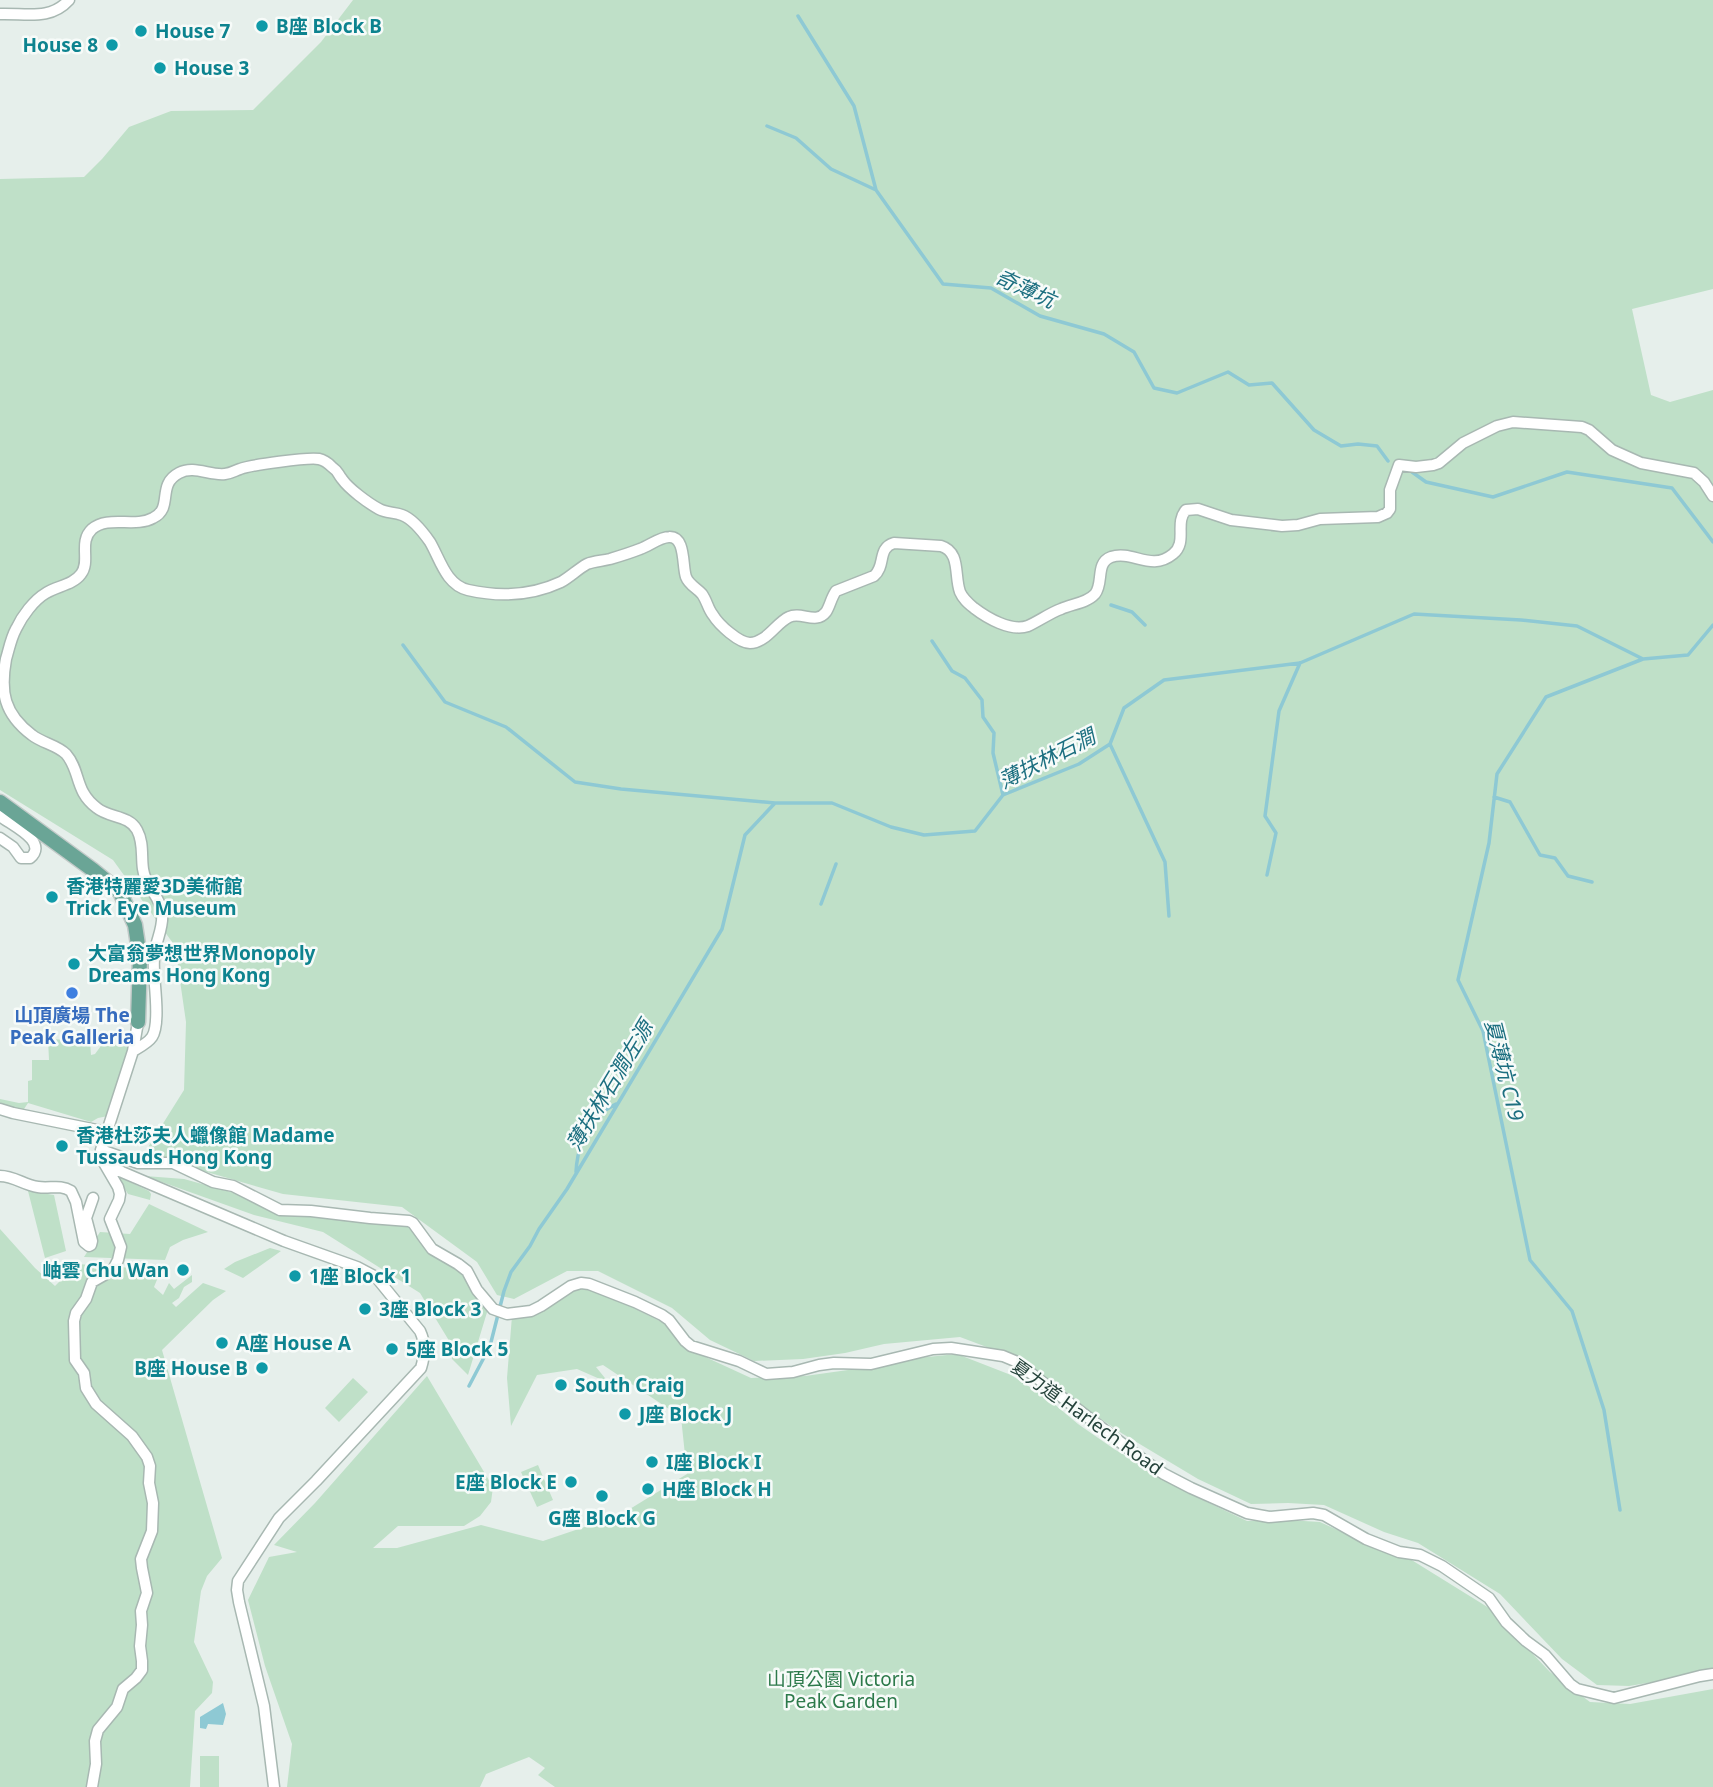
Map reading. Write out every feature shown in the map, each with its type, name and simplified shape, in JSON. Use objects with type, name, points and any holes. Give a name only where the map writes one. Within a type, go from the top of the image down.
[{"type":"main road","points":[[0,802],[120,892],[135,925],[139,958],[138,1022]]},
{"type":"street","points":[[0,14],[47,14],[60,9],[69,0]]},
{"type":"street","points":[[134,1051],[151,1040],[154,1034],[156,1015],[153,960],[163,920],[159,901],[143,872],[143,851],[139,834],[132,824],[123,818],[102,812],[89,801],[80,788],[72,764],[65,754],[37,738],[19,723],[5,703],[1,682],[12,637],[19,623],[43,595],[71,582],[81,574],[85,567],[85,542],[90,532],[106,523],[140,522],[157,516],[164,507],[166,485],[184,471],[226,474],[253,466],[311,458],[324,461],[335,469],[344,483],[379,509],[402,515],[413,523],[431,544],[449,577],[458,586],[471,590],[524,594],[561,582],[588,564],[673,537],[681,547],[686,576],[702,595],[712,615],[732,634],[744,642],[752,643],[763,638],[789,617],[822,616],[836,591],[878,573],[884,550],[894,542],[947,548],[953,557],[960,590],[966,601],[994,620],[1024,627],[1091,597],[1099,586],[1102,564],[1110,557],[1156,562],[1170,556],[1180,543],[1181,519],[1186,510],[1198,509],[1231,520],[1282,526],[1320,519],[1378,517],[1390,509],[1390,490],[1399,466],[1433,465],[1463,443],[1497,426],[1513,422],[1582,427],[1612,450],[1632,459],[1651,466],[1694,472],[1713,496]]},
{"type":"street","points":[[0,816],[32,839],[37,847],[30,858],[21,858],[10,844],[0,838]]},
{"type":"street","points":[[92,1787],[98,1730],[117,1707],[123,1689],[142,1670],[141,1611],[147,1593],[141,1561],[152,1531],[153,1505],[147,1457],[130,1434],[96,1404],[86,1388],[83,1371],[75,1360],[74,1321],[91,1283],[113,1270],[120,1251],[120,1243],[110,1220],[119,1200],[119,1191],[104,1163],[101,1150],[134,1051],[138,1022]]},
{"type":"street","points":[[0,1109],[107,1132]]},
{"type":"street","name":"夏力道 Harlech Road","points":[[101,1150],[138,1163],[173,1163],[213,1182],[233,1186],[280,1210],[409,1220],[432,1249],[467,1271],[492,1309],[513,1314],[539,1308],[573,1285],[589,1284],[662,1315],[694,1348],[739,1362],[763,1373],[800,1371],[834,1363],[872,1364],[933,1349],[951,1348],[1003,1356],[1015,1361],[1155,1468],[1191,1488],[1247,1513],[1269,1517],[1313,1513],[1324,1515],[1366,1539],[1442,1566],[1489,1598],[1506,1622],[1545,1655],[1567,1682],[1577,1689],[1614,1699],[1713,1674]]},
{"type":"street","points":[[104,1163],[271,1236],[357,1267],[376,1277],[420,1331],[424,1340],[421,1368],[279,1518],[238,1581],[239,1602],[264,1706],[274,1787]]},
{"type":"street","points":[[0,1176],[8,1176],[36,1186],[62,1186],[71,1191],[76,1202],[84,1242],[89,1246],[92,1241],[86,1218],[93,1198]]},
{"type":"green space","points":[[353,0],[1713,0],[1713,289],[1632,309],[1651,395],[1670,402],[1713,390],[1713,1672],[1629,1686],[1597,1685],[1562,1659],[1500,1594],[1418,1543],[1384,1532],[1324,1505],[1251,1504],[1198,1479],[1123,1434],[1019,1359],[960,1337],[884,1344],[803,1359],[754,1361],[710,1340],[672,1308],[598,1271],[567,1271],[514,1299],[497,1295],[477,1262],[402,1207],[283,1194],[186,1166],[142,1157],[184,1090],[186,1022],[175,946],[113,860],[0,790],[0,179],[84,177],[129,127],[171,111],[253,110],[321,42]]},
{"type":"green space","points":[[48,1039],[90,1041],[91,1055],[95,1054],[106,1039],[119,1047],[126,1046],[127,1041],[132,1044],[108,1116],[91,1122],[28,1103],[24,1109],[17,1110],[0,1105],[0,1099],[28,1102],[32,1060],[49,1060]]},
{"type":"green space","points":[[145,1176],[184,1179],[281,1206],[397,1219],[467,1270],[488,1309],[468,1375],[452,1359],[448,1339],[420,1293],[323,1232],[254,1215]]},
{"type":"green space","points":[[119,1177],[149,1191],[150,1200],[128,1194]]},
{"type":"green space","points":[[28,1191],[54,1195],[66,1251],[45,1258]]},
{"type":"green space","points":[[149,1204],[208,1232],[170,1247],[165,1260],[84,1257],[100,1232],[130,1234]]},
{"type":"green space","points":[[0,1229],[55,1286],[77,1264],[161,1270],[154,1287],[163,1295],[169,1283],[174,1289],[192,1275],[192,1282],[184,1287],[179,1298],[172,1303],[176,1307],[203,1283],[226,1291],[213,1300],[162,1350],[222,1558],[207,1576],[201,1591],[194,1642],[213,1682],[212,1693],[195,1711],[190,1787],[0,1787]]},
{"type":"green space","points":[[270,1248],[281,1251],[243,1278],[224,1269],[235,1262]]},
{"type":"green space","name":"山頂公園 Victoria Peak Garden","points":[[572,1288],[593,1288],[662,1322],[701,1355],[751,1378],[805,1376],[887,1361],[957,1354],[1011,1375],[1047,1398],[1114,1449],[1190,1494],[1247,1521],[1320,1522],[1377,1548],[1410,1559],[1489,1608],[1550,1672],[1590,1702],[1630,1704],[1713,1689],[1713,1787],[555,1787],[538,1775],[545,1768],[529,1757],[486,1774],[480,1787],[287,1787],[292,1744],[265,1666],[248,1600],[269,1557],[297,1552],[274,1545],[315,1503],[427,1376],[493,1487],[491,1502],[480,1516],[464,1526],[398,1526],[373,1548],[397,1548],[481,1525],[543,1541],[620,1515],[687,1474],[681,1417],[603,1365],[596,1367],[609,1383],[577,1369],[537,1375],[511,1426],[507,1378],[512,1316],[522,1318]]},
{"type":"green space","points":[[353,1378],[368,1392],[339,1422],[325,1408]]},
{"type":"green space","points":[[538,1465],[553,1500],[537,1507],[521,1472]]},
{"type":"green space","points":[[200,1756],[219,1756],[219,1787],[200,1787]]},
{"type":"water","points":[[223,1703],[226,1714],[223,1725],[208,1724],[206,1729],[200,1728],[200,1717]]},
{"type":"waterway","name":"奇薄坑","points":[[798,16],[854,106],[876,190],[943,284],[991,288],[1040,316],[1104,334],[1134,352],[1154,388],[1177,393],[1228,372],[1249,385],[1272,383],[1314,430],[1341,446],[1377,446],[1388,461]]},
{"type":"waterway","points":[[767,126],[796,138],[831,169],[876,190]]},
{"type":"waterway","points":[[1412,472],[1426,482],[1493,497],[1567,472],[1672,488],[1713,542]]},
{"type":"waterway","points":[[1111,605],[1132,612],[1145,625]]},
{"type":"waterway","name":"薄扶林石澗","points":[[403,645],[445,702],[506,727],[575,782],[621,789],[775,803],[832,803],[891,827],[924,835],[975,831],[1003,795],[1079,764],[1110,744],[1124,708],[1164,680],[1300,663],[1414,614],[1577,626],[1643,659],[1688,655],[1713,625]]},
{"type":"waterway","points":[[932,641],[952,671],[965,678],[982,700],[983,717],[994,733],[993,753],[1003,795]]},
{"type":"waterway","name":"夏薄坑 C19","points":[[1620,1510],[1604,1410],[1572,1311],[1530,1260],[1483,1031],[1458,980],[1489,843],[1497,774],[1546,697],[1643,659]]},
{"type":"waterway","points":[[1267,875],[1276,833],[1265,816],[1279,711],[1300,663]]},
{"type":"waterway","points":[[1110,744],[1165,862],[1169,916]]},
{"type":"waterway","points":[[1494,797],[1510,802],[1540,855],[1555,858],[1568,876],[1592,882]]},
{"type":"waterway","name":"薄扶林石澗左源","points":[[469,1386],[490,1346],[511,1272],[567,1189],[722,929],[745,835],[775,803]]},
{"type":"waterway","points":[[821,904],[836,864]]},
{"type":"waterway","points":[[576,1172],[580,1149],[590,1126],[602,1113],[616,1104]]},
{"type":"place","name":"B座 Block B","points":[[262,26]]},
{"type":"place","name":"House 7","points":[[141,31]]},
{"type":"place","name":"House 8","points":[[112,45]]},
{"type":"place","name":"House 3","points":[[160,68]]},
{"type":"place","name":"香港特麗愛3D美術館 Trick Eye Museum","points":[[52,897]]},
{"type":"place","name":"大富翁夢想世界Monopoly Dreams Hong Kong","points":[[74,964]]},
{"type":"place","name":"山頂廣場 The Peak Galleria","points":[[72,993]]},
{"type":"place","name":"香港杜莎夫人蠟像館 Madame Tussauds Hong Kong","points":[[62,1146]]},
{"type":"place","name":"岫雲 Chu Wan","points":[[183,1270]]},
{"type":"place","name":"1座 Block 1","points":[[295,1276]]},
{"type":"place","name":"3座 Block 3","points":[[365,1309]]},
{"type":"place","name":"A座 House A","points":[[222,1343]]},
{"type":"place","name":"5座 Block 5","points":[[392,1349]]},
{"type":"place","name":"B座 House B","points":[[262,1368]]},
{"type":"place","name":"South Craig","points":[[561,1385]]},
{"type":"place","name":"J座 Block J","points":[[625,1414]]},
{"type":"place","name":"I座 Block I","points":[[652,1462]]},
{"type":"place","name":"E座 Block E","points":[[571,1482]]},
{"type":"place","name":"H座 Block H","points":[[648,1489]]},
{"type":"place","name":"G座 Block G","points":[[602,1496]]}]
